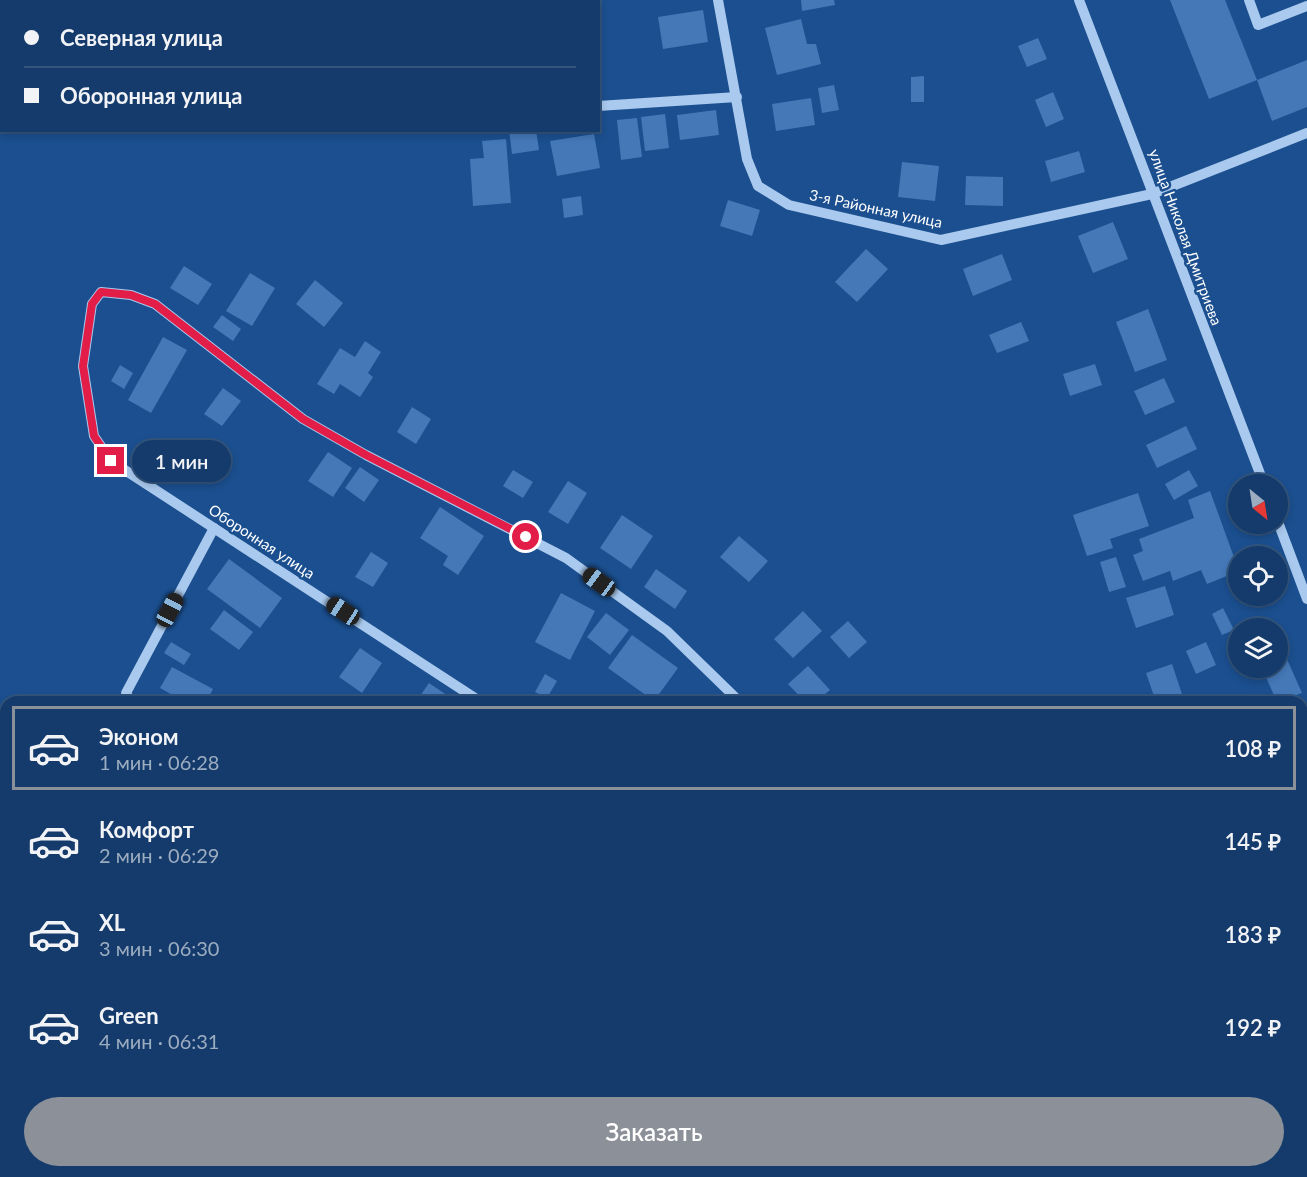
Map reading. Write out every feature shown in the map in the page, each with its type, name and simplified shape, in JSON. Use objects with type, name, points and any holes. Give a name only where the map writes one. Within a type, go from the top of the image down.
[{"type":"street","name":"3-я Районная улица","points":[[718,0],[747,159],[758,186],[789,205],[941,240],[1152,194],[1307,133]]},
{"type":"street","name":"улица Николая Дмитриева","points":[[1079,0],[1138,149],[1152,194],[1260,474]]},
{"type":"street","points":[[1249,0],[1258,25],[1307,6]]},
{"type":"street","points":[[600,106],[737,97]]},
{"type":"street","name":"Оборонная улица","points":[[472,696],[111,461],[94,436],[83,366],[92,304],[101,292],[131,295],[155,304],[303,419],[366,455],[566,558],[667,631],[734,696]]},
{"type":"street","points":[[128,696],[126,693],[214,528]]},
{"type":"street","points":[[1283,534],[1307,599]]},
{"type":"building","points":[[801,0],[834,0],[835,5],[802,11]]},
{"type":"building","points":[[1170,0],[1225,0],[1257,80],[1209,99]]},
{"type":"building","points":[[703,10],[708,42],[663,49],[658,17]]},
{"type":"building","points":[[801,19],[807,44],[816,44],[821,64],[777,75],[765,28]]},
{"type":"building","points":[[1038,38],[1047,59],[1027,67],[1018,46]]},
{"type":"building","points":[[1307,60],[1307,107],[1272,121],[1257,80]]},
{"type":"building","points":[[924,76],[924,102],[911,102],[911,77]]},
{"type":"building","points":[[834,85],[839,110],[822,113],[818,88]]},
{"type":"building","points":[[1053,92],[1064,119],[1046,127],[1035,100]]},
{"type":"building","points":[[811,98],[815,125],[776,131],[772,104]]},
{"type":"building","points":[[716,110],[719,135],[680,140],[677,115]]},
{"type":"building","points":[[665,114],[669,148],[645,151],[641,117]]},
{"type":"building","points":[[637,118],[642,157],[621,160],[617,120]]},
{"type":"building","points":[[509,132],[536,132],[539,150],[512,154]]},
{"type":"building","points":[[594,134],[600,168],[557,176],[550,141]]},
{"type":"building","points":[[506,139],[511,203],[473,206],[470,159],[484,158],[482,141]]},
{"type":"building","points":[[1079,151],[1085,172],[1051,182],[1045,161]]},
{"type":"building","points":[[902,162],[939,166],[935,201],[898,197]]},
{"type":"building","points":[[966,176],[1003,177],[1003,206],[965,205]]},
{"type":"building","points":[[581,196],[583,215],[564,218],[562,199]]},
{"type":"building","points":[[728,200],[760,210],[752,236],[720,226]]},
{"type":"building","points":[[1113,222],[1128,259],[1093,273],[1078,236]]},
{"type":"building","points":[[866,249],[888,269],[857,302],[835,282]]},
{"type":"building","points":[[1002,254],[1012,280],[973,296],[963,269]]},
{"type":"building","points":[[184,266],[212,284],[198,305],[170,288]]},
{"type":"building","points":[[250,273],[275,288],[252,326],[226,311]]},
{"type":"building","points":[[315,280],[343,303],[324,327],[296,304]]},
{"type":"building","points":[[1148,309],[1167,360],[1135,372],[1116,322]]},
{"type":"building","points":[[222,315],[241,329],[233,341],[213,327]]},
{"type":"building","points":[[1021,322],[1029,341],[997,353],[989,335]]},
{"type":"building","points":[[163,337],[187,350],[151,413],[128,400]]},
{"type":"building","points":[[365,341],[381,352],[368,373],[373,377],[360,397],[340,384],[334,394],[317,384],[340,348],[355,357]]},
{"type":"building","points":[[1095,364],[1102,385],[1070,396],[1063,374]]},
{"type":"building","points":[[120,365],[133,373],[124,389],[111,381]]},
{"type":"building","points":[[1164,378],[1175,402],[1145,415],[1134,391]]},
{"type":"building","points":[[223,388],[241,401],[222,426],[204,414]]},
{"type":"building","points":[[412,407],[431,419],[416,444],[397,432]]},
{"type":"building","points":[[1186,426],[1197,449],[1157,468],[1146,445]]},
{"type":"building","points":[[328,452],[352,468],[333,497],[308,481]]},
{"type":"building","points":[[360,467],[379,480],[364,502],[345,488]]},
{"type":"building","points":[[513,470],[533,482],[523,498],[503,486]]},
{"type":"building","points":[[1189,470],[1198,486],[1174,500],[1165,484]]},
{"type":"building","points":[[568,481],[587,493],[568,524],[548,512]]},
{"type":"building","points":[[1210,491],[1230,546],[1228,546],[1228,575],[1207,584],[1201,570],[1173,581],[1170,571],[1143,581],[1133,555],[1143,551],[1139,539],[1194,518],[1188,500]]},
{"type":"building","points":[[1138,493],[1149,526],[1110,539],[1113,548],[1087,556],[1073,515]]},
{"type":"building","points":[[440,507],[484,536],[458,575],[443,565],[448,556],[420,538]]},
{"type":"building","points":[[622,515],[653,536],[631,569],[600,548]]},
{"type":"building","points":[[739,536],[768,561],[749,582],[720,557]]},
{"type":"building","points":[[371,552],[388,563],[373,587],[355,577]]},
{"type":"building","points":[[1116,557],[1126,587],[1109,592],[1100,562]]},
{"type":"building","points":[[229,559],[282,598],[260,628],[207,589]]},
{"type":"building","points":[[656,569],[687,591],[675,609],[644,587]]},
{"type":"building","points":[[1165,586],[1174,615],[1136,628],[1126,598]]},
{"type":"building","points":[[561,593],[595,611],[570,660],[535,642]]},
{"type":"building","points":[[1223,608],[1228,618],[1228,632],[1222,635],[1212,614]]},
{"type":"building","points":[[224,610],[253,632],[239,650],[210,629]]},
{"type":"building","points":[[803,611],[822,631],[793,658],[774,639]]},
{"type":"building","points":[[606,613],[629,630],[610,655],[587,637]]},
{"type":"building","points":[[848,621],[867,642],[849,658],[830,637]]},
{"type":"building","points":[[632,635],[678,668],[658,696],[647,696],[608,668]]},
{"type":"building","points":[[171,642],[191,654],[184,665],[164,653]]},
{"type":"building","points":[[1206,642],[1216,665],[1196,674],[1186,651]]},
{"type":"building","points":[[360,648],[382,663],[362,693],[339,677]]},
{"type":"building","points":[[1288,662],[1302,693],[1294,696],[1274,696],[1266,678],[1288,678]]},
{"type":"building","points":[[1172,664],[1182,694],[1154,696],[1146,673]]},
{"type":"building","points":[[808,666],[830,690],[823,696],[799,696],[788,684]]},
{"type":"building","points":[[172,667],[213,689],[209,696],[174,696],[160,688]]},
{"type":"building","points":[[545,674],[557,681],[548,696],[535,692]]},
{"type":"building","points":[[429,683],[448,696],[420,696]]},
{"type":"route","points":[[111,461],[94,436],[83,366],[92,304],[101,292],[131,295],[155,304],[303,419],[366,455],[526,537]]}]
